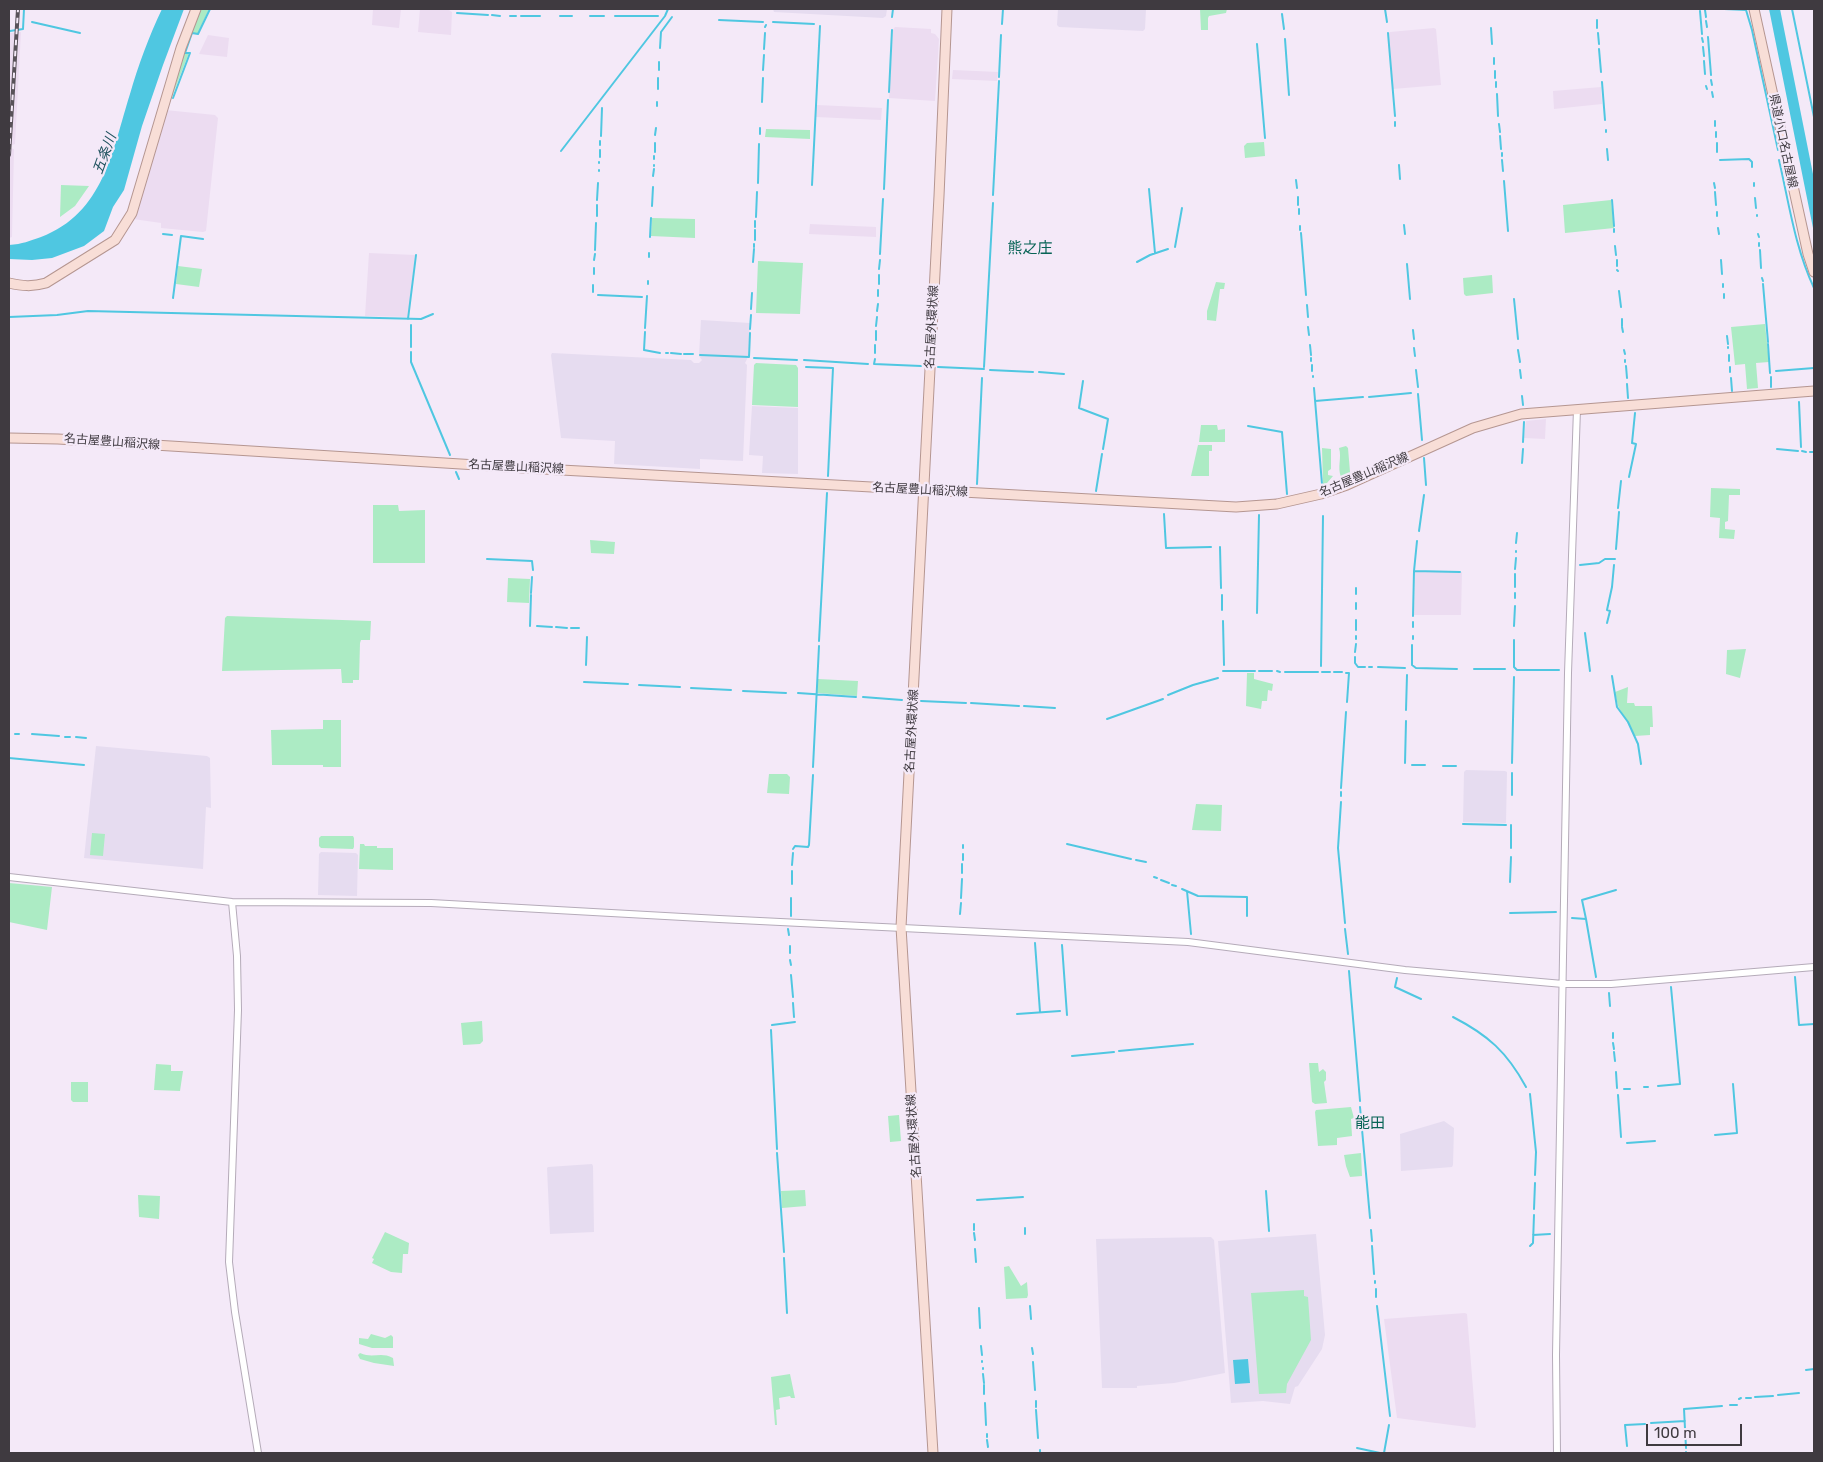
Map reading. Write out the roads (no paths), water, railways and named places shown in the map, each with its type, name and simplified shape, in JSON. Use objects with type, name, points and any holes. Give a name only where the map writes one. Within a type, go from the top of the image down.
[{"type":"main road","points":[[9,283],[25,287],[35,287],[46,283],[110,243],[121,232],[132,213],[181,48],[196,9]]},
{"type":"main road","name":"名古屋外環状線","points":[[933,1453],[901,927],[947,9]]},
{"type":"main road","name":"県道小口名古屋線","points":[[1754,9],[1808,254],[1814,272]]},
{"type":"main road","name":"名古屋豊山稲沢線","points":[[9,438],[58,439],[525,468],[1217,507],[1277,504],[1306,499],[1347,485],[1482,424],[1521,414],[1814,391]]},
{"type":"street","points":[[1556,1453],[1556,1355],[1568,673],[1577,409]]},
{"type":"street","points":[[9,877],[232,902],[431,903],[719,920],[901,927],[1188,942],[1405,970],[1563,984],[1611,984],[1814,967]]},
{"type":"street","points":[[232,902],[237,956],[238,1010],[229,1262],[234,1312],[258,1453]]},
{"type":"water","points":[[162,9],[184,9],[142,126],[124,190],[113,207],[104,231],[84,246],[52,258],[32,260],[9,259],[9,245],[41,237],[62,226],[79,213],[92,196],[111,158],[140,62]]},
{"type":"water","points":[[1769,9],[1780,9],[1814,179],[1814,233]]},
{"type":"water","points":[[1248,1359],[1250,1383],[1235,1384],[1233,1360]]},
{"type":"waterway","points":[[9,32],[23,29],[24,9]]},
{"type":"waterway","points":[[173,98],[190,53],[185,53],[192,33],[198,34],[210,9]]},
{"type":"waterway","points":[[561,151],[665,16],[668,9]]},
{"type":"waterway","points":[[892,17],[893,9]]},
{"type":"waterway","points":[[1002,24],[1003,9]]},
{"type":"waterway","points":[[1385,9],[1387,22]]},
{"type":"waterway","points":[[1685,9],[1694,9]]},
{"type":"waterway","points":[[1724,9],[1746,10],[1778,150]]},
{"type":"waterway","points":[[1792,9],[1814,117]]},
{"type":"waterway","points":[[1705,10],[1706,17]]},
{"type":"waterway","points":[[1700,11],[1702,34]]},
{"type":"waterway","points":[[457,13],[488,15]]},
{"type":"waterway","points":[[1282,14],[1284,29]]},
{"type":"waterway","points":[[492,15],[500,16]]},
{"type":"waterway","points":[[510,16],[516,16]]},
{"type":"waterway","points":[[521,16],[540,16]]},
{"type":"waterway","points":[[560,16],[572,16]]},
{"type":"waterway","points":[[590,16],[604,16]]},
{"type":"waterway","points":[[615,16],[658,16]]},
{"type":"waterway","points":[[660,48],[661,32],[672,17]]},
{"type":"waterway","points":[[719,20],[763,22]]},
{"type":"waterway","points":[[1597,20],[1597,28]]},
{"type":"waterway","points":[[1706,21],[1707,27]]},
{"type":"waterway","points":[[32,22],[80,33]]},
{"type":"waterway","points":[[773,22],[814,24]]},
{"type":"waterway","points":[[812,185],[820,26]]},
{"type":"waterway","points":[[1491,28],[1492,44]]},
{"type":"waterway","points":[[889,92],[892,30]]},
{"type":"waterway","points":[[764,49],[765,33]]},
{"type":"waterway","points":[[1388,33],[1395,116]]},
{"type":"waterway","points":[[1598,33],[1599,44]]},
{"type":"waterway","points":[[999,77],[1001,35]]},
{"type":"waterway","points":[[1708,37],[1711,75]]},
{"type":"waterway","points":[[1702,38],[1703,42]]},
{"type":"waterway","points":[[1285,39],[1289,95]]},
{"type":"waterway","points":[[1257,44],[1265,138]]},
{"type":"waterway","points":[[1703,47],[1704,56]]},
{"type":"waterway","points":[[1599,49],[1601,72]]},
{"type":"waterway","points":[[763,70],[764,55]]},
{"type":"waterway","points":[[1494,58],[1494,64]]},
{"type":"waterway","points":[[1704,61],[1705,74]]},
{"type":"waterway","points":[[659,62],[659,70]]},
{"type":"waterway","points":[[1495,71],[1495,78]]},
{"type":"waterway","points":[[658,78],[658,89]]},
{"type":"waterway","points":[[762,102],[763,78]]},
{"type":"waterway","points":[[1711,80],[1712,85]]},
{"type":"waterway","points":[[993,195],[999,81]]},
{"type":"waterway","points":[[1496,82],[1496,87]]},
{"type":"waterway","points":[[1602,82],[1605,120]]},
{"type":"waterway","points":[[1712,92],[1713,97]]},
{"type":"waterway","points":[[1497,94],[1498,116]]},
{"type":"waterway","points":[[884,189],[888,100]]},
{"type":"waterway","points":[[601,136],[602,108]]},
{"type":"waterway","points":[[1715,121],[1715,126]]},
{"type":"waterway","points":[[1499,124],[1500,132]]},
{"type":"waterway","points":[[655,135],[656,128]]},
{"type":"waterway","points":[[760,128],[760,134]]},
{"type":"waterway","points":[[1716,132],[1716,137]]},
{"type":"waterway","points":[[1500,136],[1501,149]]},
{"type":"waterway","points":[[655,143],[655,152]]},
{"type":"waterway","points":[[1717,143],[1717,152]]},
{"type":"waterway","points":[[758,183],[759,144]]},
{"type":"waterway","points":[[1607,149],[1608,160]]},
{"type":"waterway","points":[[600,150],[600,157]]},
{"type":"waterway","points":[[1720,160],[1749,159],[1752,162],[1752,167]]},
{"type":"waterway","points":[[1502,160],[1503,171]]},
{"type":"waterway","points":[[1779,160],[1797,241],[1814,288]]},
{"type":"waterway","points":[[1399,165],[1400,179]]},
{"type":"waterway","points":[[653,176],[654,169]]},
{"type":"waterway","points":[[1296,180],[1297,188]]},
{"type":"waterway","points":[[1504,181],[1508,231]]},
{"type":"waterway","points":[[597,200],[598,183]]},
{"type":"waterway","points":[[1714,183],[1715,188]]},
{"type":"waterway","points":[[652,206],[653,187]]},
{"type":"waterway","points":[[1149,189],[1155,253]]},
{"type":"waterway","points":[[756,217],[757,192]]},
{"type":"waterway","points":[[1715,192],[1716,205]]},
{"type":"waterway","points":[[1298,197],[1298,205]]},
{"type":"waterway","points":[[1755,198],[1756,208]]},
{"type":"waterway","points":[[880,254],[883,199]]},
{"type":"waterway","points":[[1612,200],[1614,226]]},
{"type":"waterway","points":[[984,367],[993,203]]},
{"type":"waterway","points":[[597,205],[597,216]]},
{"type":"waterway","points":[[1175,247],[1182,208]]},
{"type":"waterway","points":[[1299,209],[1299,214]]},
{"type":"waterway","points":[[650,237],[651,218]]},
{"type":"waterway","points":[[755,221],[755,227]]},
{"type":"waterway","points":[[595,250],[596,223]]},
{"type":"waterway","points":[[1404,225],[1405,234]]},
{"type":"waterway","points":[[1718,228],[1719,234]]},
{"type":"waterway","points":[[755,230],[755,240]]},
{"type":"waterway","points":[[1301,233],[1306,295]]},
{"type":"waterway","points":[[163,234],[172,235]]},
{"type":"waterway","points":[[173,298],[181,236],[203,239]]},
{"type":"waterway","points":[[1615,246],[1616,255]]},
{"type":"waterway","points":[[753,262],[754,249]]},
{"type":"waterway","points":[[1137,262],[1168,249]]},
{"type":"waterway","points":[[1760,250],[1761,268]]},
{"type":"waterway","points":[[594,260],[595,254]]},
{"type":"waterway","points":[[408,319],[416,255]]},
{"type":"waterway","points":[[879,269],[880,260]]},
{"type":"waterway","points":[[1617,260],[1617,266]]},
{"type":"waterway","points":[[1721,260],[1722,274]]},
{"type":"waterway","points":[[1407,264],[1410,299]]},
{"type":"waterway","points":[[594,268],[594,274]]},
{"type":"waterway","points":[[879,275],[879,284]]},
{"type":"waterway","points":[[1763,284],[1768,342]]},
{"type":"waterway","points":[[593,285],[593,292]]},
{"type":"waterway","points":[[878,290],[878,296]]},
{"type":"waterway","points":[[1619,291],[1621,307]]},
{"type":"waterway","points":[[751,309],[752,293]]},
{"type":"waterway","points":[[598,295],[642,297]]},
{"type":"waterway","points":[[645,328],[647,296]]},
{"type":"waterway","points":[[1514,299],[1518,339]]},
{"type":"waterway","points":[[877,311],[878,304]]},
{"type":"waterway","points":[[1307,305],[1308,317]]},
{"type":"waterway","points":[[9,317],[57,315],[88,311],[421,319],[433,314]]},
{"type":"waterway","points":[[750,329],[751,315]]},
{"type":"waterway","points":[[876,326],[877,317]]},
{"type":"waterway","points":[[1622,319],[1622,326]]},
{"type":"waterway","points":[[411,325],[411,347]]},
{"type":"waterway","points":[[1308,327],[1309,335]]},
{"type":"waterway","points":[[1622,327],[1623,332]]},
{"type":"waterway","points":[[1413,330],[1414,339]]},
{"type":"waterway","points":[[876,331],[876,340]]},
{"type":"waterway","points":[[645,332],[644,350],[660,353]]},
{"type":"waterway","points":[[749,357],[750,333]]},
{"type":"waterway","points":[[1727,336],[1728,344]]},
{"type":"waterway","points":[[1768,344],[1770,373]]},
{"type":"waterway","points":[[875,345],[875,353]]},
{"type":"waterway","points":[[1310,345],[1311,355]]},
{"type":"waterway","points":[[1414,348],[1415,356]]},
{"type":"waterway","points":[[1518,350],[1520,362]]},
{"type":"waterway","points":[[1624,350],[1625,354]]},
{"type":"waterway","points":[[411,352],[411,362],[450,455]]},
{"type":"waterway","points":[[671,353],[681,354]]},
{"type":"waterway","points":[[684,354],[693,354]]},
{"type":"waterway","points":[[700,355],[749,357]]},
{"type":"waterway","points":[[1729,355],[1729,361]]},
{"type":"waterway","points":[[754,358],[797,360]]},
{"type":"waterway","points":[[875,359],[874,364],[921,366]]},
{"type":"waterway","points":[[804,360],[868,364]]},
{"type":"waterway","points":[[1312,365],[1312,371]]},
{"type":"waterway","points":[[1626,366],[1627,378]]},
{"type":"waterway","points":[[806,367],[833,368],[828,476]]},
{"type":"waterway","points":[[938,367],[984,369]]},
{"type":"waterway","points":[[1730,367],[1730,372]]},
{"type":"waterway","points":[[1776,371],[1814,368]]},
{"type":"waterway","points":[[990,370],[1033,372]]},
{"type":"waterway","points":[[1416,370],[1418,387]]},
{"type":"waterway","points":[[1520,370],[1521,378]]},
{"type":"waterway","points":[[1039,372],[1064,374]]},
{"type":"waterway","points":[[1771,377],[1771,387]]},
{"type":"waterway","points":[[977,484],[982,378]]},
{"type":"waterway","points":[[1731,378],[1732,391]]},
{"type":"waterway","points":[[1083,381],[1079,408],[1108,419],[1103,449]]},
{"type":"waterway","points":[[1627,384],[1628,398]]},
{"type":"waterway","points":[[1314,388],[1322,484]]},
{"type":"waterway","points":[[1369,397],[1411,393]]},
{"type":"waterway","points":[[1418,394],[1422,440]]},
{"type":"waterway","points":[[1522,396],[1523,405]]},
{"type":"waterway","points":[[1315,401],[1363,397]]},
{"type":"waterway","points":[[1799,402],[1801,447]]},
{"type":"waterway","points":[[1629,477],[1636,444],[1632,443],[1635,413]]},
{"type":"waterway","points":[[1523,442],[1524,422]]},
{"type":"waterway","points":[[1248,426],[1282,432],[1287,494]]},
{"type":"waterway","points":[[1522,463],[1523,449]]},
{"type":"waterway","points":[[1777,449],[1798,451]]},
{"type":"waterway","points":[[1802,451],[1806,452]]},
{"type":"waterway","points":[[1096,491],[1102,454]]},
{"type":"waterway","points":[[1424,458],[1426,485]]},
{"type":"waterway","points":[[456,472],[459,479]]},
{"type":"waterway","points":[[1618,508],[1621,481]]},
{"type":"waterway","points":[[819,641],[827,493]]},
{"type":"waterway","points":[[1419,531],[1424,495]]},
{"type":"waterway","points":[[1616,549],[1619,512]]},
{"type":"waterway","points":[[1164,514],[1166,548],[1211,547]]},
{"type":"waterway","points":[[1257,613],[1259,515]]},
{"type":"waterway","points":[[1321,666],[1323,516]]},
{"type":"waterway","points":[[1516,543],[1517,533]]},
{"type":"waterway","points":[[1413,616],[1417,541]]},
{"type":"waterway","points":[[1220,547],[1221,588]]},
{"type":"waterway","points":[[1515,569],[1516,558]]},
{"type":"waterway","points":[[487,559],[532,561],[533,570]]},
{"type":"waterway","points":[[1580,565],[1599,563],[1605,559],[1615,559]]},
{"type":"waterway","points":[[1607,623],[1610,611],[1607,610],[1614,565]]},
{"type":"waterway","points":[[1414,571],[1460,572]]},
{"type":"waterway","points":[[1515,574],[1515,587]]},
{"type":"waterway","points":[[531,593],[532,577]]},
{"type":"waterway","points":[[1356,588],[1356,594]]},
{"type":"waterway","points":[[1515,593],[1515,598]]},
{"type":"waterway","points":[[530,626],[531,595]]},
{"type":"waterway","points":[[1222,595],[1222,610]]},
{"type":"waterway","points":[[1356,603],[1356,609]]},
{"type":"waterway","points":[[1514,626],[1515,606]]},
{"type":"waterway","points":[[1356,620],[1356,630]]},
{"type":"waterway","points":[[1223,621],[1224,665]]},
{"type":"waterway","points":[[1413,622],[1413,627]]},
{"type":"waterway","points":[[537,626],[552,627]]},
{"type":"waterway","points":[[556,627],[567,628]]},
{"type":"waterway","points":[[571,628],[579,628]]},
{"type":"waterway","points":[[1585,633],[1590,671]]},
{"type":"waterway","points":[[586,665],[587,637]]},
{"type":"waterway","points":[[1514,640],[1514,667],[1517,670],[1559,670]]},
{"type":"waterway","points":[[1355,652],[1356,644]]},
{"type":"waterway","points":[[1412,645],[1412,665],[1416,668],[1457,669]]},
{"type":"waterway","points":[[813,767],[819,646]]},
{"type":"waterway","points":[[1355,657],[1355,663],[1358,667],[1365,667]]},
{"type":"waterway","points":[[1378,667],[1405,668]]},
{"type":"waterway","points":[[1474,669],[1505,669]]},
{"type":"waterway","points":[[1223,671],[1255,671]]},
{"type":"waterway","points":[[1259,671],[1272,671]]},
{"type":"waterway","points":[[1285,672],[1318,672]]},
{"type":"waterway","points":[[1322,672],[1330,672]]},
{"type":"waterway","points":[[1334,672],[1342,672]]},
{"type":"waterway","points":[[1346,673],[1349,673],[1347,702]]},
{"type":"waterway","points":[[1406,710],[1407,675]]},
{"type":"waterway","points":[[1612,676],[1617,707],[1628,722],[1638,744],[1641,764]]},
{"type":"waterway","points":[[1512,763],[1514,677]]},
{"type":"waterway","points":[[1168,695],[1218,678]]},
{"type":"waterway","points":[[584,682],[628,684]]},
{"type":"waterway","points":[[639,685],[680,687]]},
{"type":"waterway","points":[[691,688],[731,690]]},
{"type":"waterway","points":[[743,691],[786,693]]},
{"type":"waterway","points":[[798,693],[856,697]]},
{"type":"waterway","points":[[863,697],[902,700]]},
{"type":"waterway","points":[[1107,719],[1163,699]]},
{"type":"waterway","points":[[921,701],[966,703]]},
{"type":"waterway","points":[[971,703],[1019,706]]},
{"type":"waterway","points":[[1024,706],[1055,708]]},
{"type":"waterway","points":[[1341,788],[1346,712]]},
{"type":"waterway","points":[[1405,763],[1406,721]]},
{"type":"waterway","points":[[32,734],[59,736]]},
{"type":"waterway","points":[[65,737],[70,737]]},
{"type":"waterway","points":[[76,737],[86,738]]},
{"type":"waterway","points":[[9,758],[84,765]]},
{"type":"waterway","points":[[1412,765],[1425,765]]},
{"type":"waterway","points":[[1443,766],[1456,766]]},
{"type":"waterway","points":[[1512,773],[1512,795]]},
{"type":"waterway","points":[[793,849],[795,846],[808,847],[809,845],[813,775]]},
{"type":"waterway","points":[[1341,802],[1338,848],[1345,923]]},
{"type":"waterway","points":[[1463,824],[1506,825]]},
{"type":"waterway","points":[[1511,825],[1511,848]]},
{"type":"waterway","points":[[1067,844],[1131,859]]},
{"type":"waterway","points":[[792,865],[793,853]]},
{"type":"waterway","points":[[963,854],[963,860]]},
{"type":"waterway","points":[[1510,882],[1511,857]]},
{"type":"waterway","points":[[1136,860],[1146,862]]},
{"type":"waterway","points":[[962,864],[962,873]]},
{"type":"waterway","points":[[792,871],[792,884]]},
{"type":"waterway","points":[[961,898],[962,879]]},
{"type":"waterway","points":[[1161,880],[1169,883]]},
{"type":"waterway","points":[[1172,885],[1176,886]]},
{"type":"waterway","points":[[1182,889],[1198,896],[1247,897],[1247,916]]},
{"type":"waterway","points":[[1586,919],[1582,900],[1616,890]]},
{"type":"waterway","points":[[1187,891],[1191,934]]},
{"type":"waterway","points":[[791,898],[791,916]]},
{"type":"waterway","points":[[960,914],[961,903]]},
{"type":"waterway","points":[[1510,913],[1556,912]]},
{"type":"waterway","points":[[1572,918],[1586,919],[1596,977]]},
{"type":"waterway","points":[[788,929],[789,935]]},
{"type":"waterway","points":[[1345,929],[1348,954]]},
{"type":"waterway","points":[[1035,943],[1040,1012]]},
{"type":"waterway","points":[[1062,945],[1067,1015]]},
{"type":"waterway","points":[[790,946],[790,953]]},
{"type":"waterway","points":[[790,960],[791,965]]},
{"type":"waterway","points":[[1349,971],[1360,1101]]},
{"type":"waterway","points":[[791,975],[793,997]]},
{"type":"waterway","points":[[1795,977],[1799,1025],[1814,1024]]},
{"type":"waterway","points":[[1397,978],[1395,987],[1421,999]]},
{"type":"waterway","points":[[1658,1086],[1680,1084],[1671,987]]},
{"type":"waterway","points":[[1609,993],[1610,1006]]},
{"type":"waterway","points":[[793,1003],[794,1017]]},
{"type":"waterway","points":[[1017,1014],[1060,1011]]},
{"type":"waterway","points":[[1453,1017],[1486,1038],[1504,1054],[1526,1087]]},
{"type":"waterway","points":[[772,1025],[795,1022]]},
{"type":"waterway","points":[[771,1030],[777,1149]]},
{"type":"waterway","points":[[1613,1033],[1613,1038]]},
{"type":"waterway","points":[[1613,1043],[1614,1049]]},
{"type":"waterway","points":[[1119,1051],[1193,1044]]},
{"type":"waterway","points":[[1072,1056],[1114,1052]]},
{"type":"waterway","points":[[1614,1052],[1615,1061]]},
{"type":"waterway","points":[[1616,1072],[1617,1088]]},
{"type":"waterway","points":[[1715,1135],[1737,1133],[1733,1084]]},
{"type":"waterway","points":[[1624,1089],[1630,1089]]},
{"type":"waterway","points":[[1530,1094],[1536,1152],[1535,1175]]},
{"type":"waterway","points":[[1618,1095],[1621,1137]]},
{"type":"waterway","points":[[1360,1107],[1370,1218]]},
{"type":"waterway","points":[[1627,1143],[1655,1141]]},
{"type":"waterway","points":[[777,1153],[784,1252]]},
{"type":"waterway","points":[[1534,1209],[1535,1183]]},
{"type":"waterway","points":[[1266,1191],[1269,1231]]},
{"type":"waterway","points":[[977,1200],[1023,1197]]},
{"type":"waterway","points":[[1530,1246],[1533,1243],[1534,1215]]},
{"type":"waterway","points":[[974,1224],[974,1230]]},
{"type":"waterway","points":[[1025,1228],[1025,1234]]},
{"type":"waterway","points":[[1371,1230],[1372,1241]]},
{"type":"waterway","points":[[974,1233],[975,1240]]},
{"type":"waterway","points":[[1533,1235],[1550,1234]]},
{"type":"waterway","points":[[1372,1246],[1374,1274]]},
{"type":"waterway","points":[[975,1249],[976,1262]]},
{"type":"waterway","points":[[784,1258],[787,1313]]},
{"type":"waterway","points":[[1376,1289],[1376,1297]]},
{"type":"waterway","points":[[1030,1306],[1031,1319]]},
{"type":"waterway","points":[[1377,1306],[1390,1416]]},
{"type":"waterway","points":[[979,1308],[980,1328]]},
{"type":"waterway","points":[[981,1346],[982,1355]]},
{"type":"waterway","points":[[1032,1348],[1033,1354]]},
{"type":"waterway","points":[[1033,1362],[1035,1390]]},
{"type":"waterway","points":[[1806,1370],[1814,1369]]},
{"type":"waterway","points":[[983,1374],[984,1383]]},
{"type":"waterway","points":[[984,1385],[984,1394]]},
{"type":"waterway","points":[[1778,1395],[1799,1393]]},
{"type":"waterway","points":[[1755,1397],[1773,1396]]},
{"type":"waterway","points":[[1746,1398],[1751,1398]]},
{"type":"waterway","points":[[1036,1401],[1036,1407]]},
{"type":"waterway","points":[[985,1403],[986,1425]]},
{"type":"waterway","points":[[1730,1405],[1737,1405]]},
{"type":"waterway","points":[[1686,1448],[1684,1409],[1722,1406]]},
{"type":"waterway","points":[[1036,1410],[1038,1438]]},
{"type":"waterway","points":[[1651,1423],[1685,1421]]},
{"type":"waterway","points":[[1627,1446],[1625,1425],[1645,1424]]},
{"type":"waterway","points":[[1384,1453],[1389,1425]]},
{"type":"waterway","points":[[987,1440],[988,1447]]},
{"type":"waterway","points":[[1357,1448],[1380,1453]]},
{"type":"railway","points":[[9,155],[18,9]]},
{"type":"district","name":"熊之庄","points":[[1030,249]]},
{"type":"district","name":"能田","points":[[1370,1124]]},
{"type":"water label","name":"五条川","points":[[105,154]]}]
